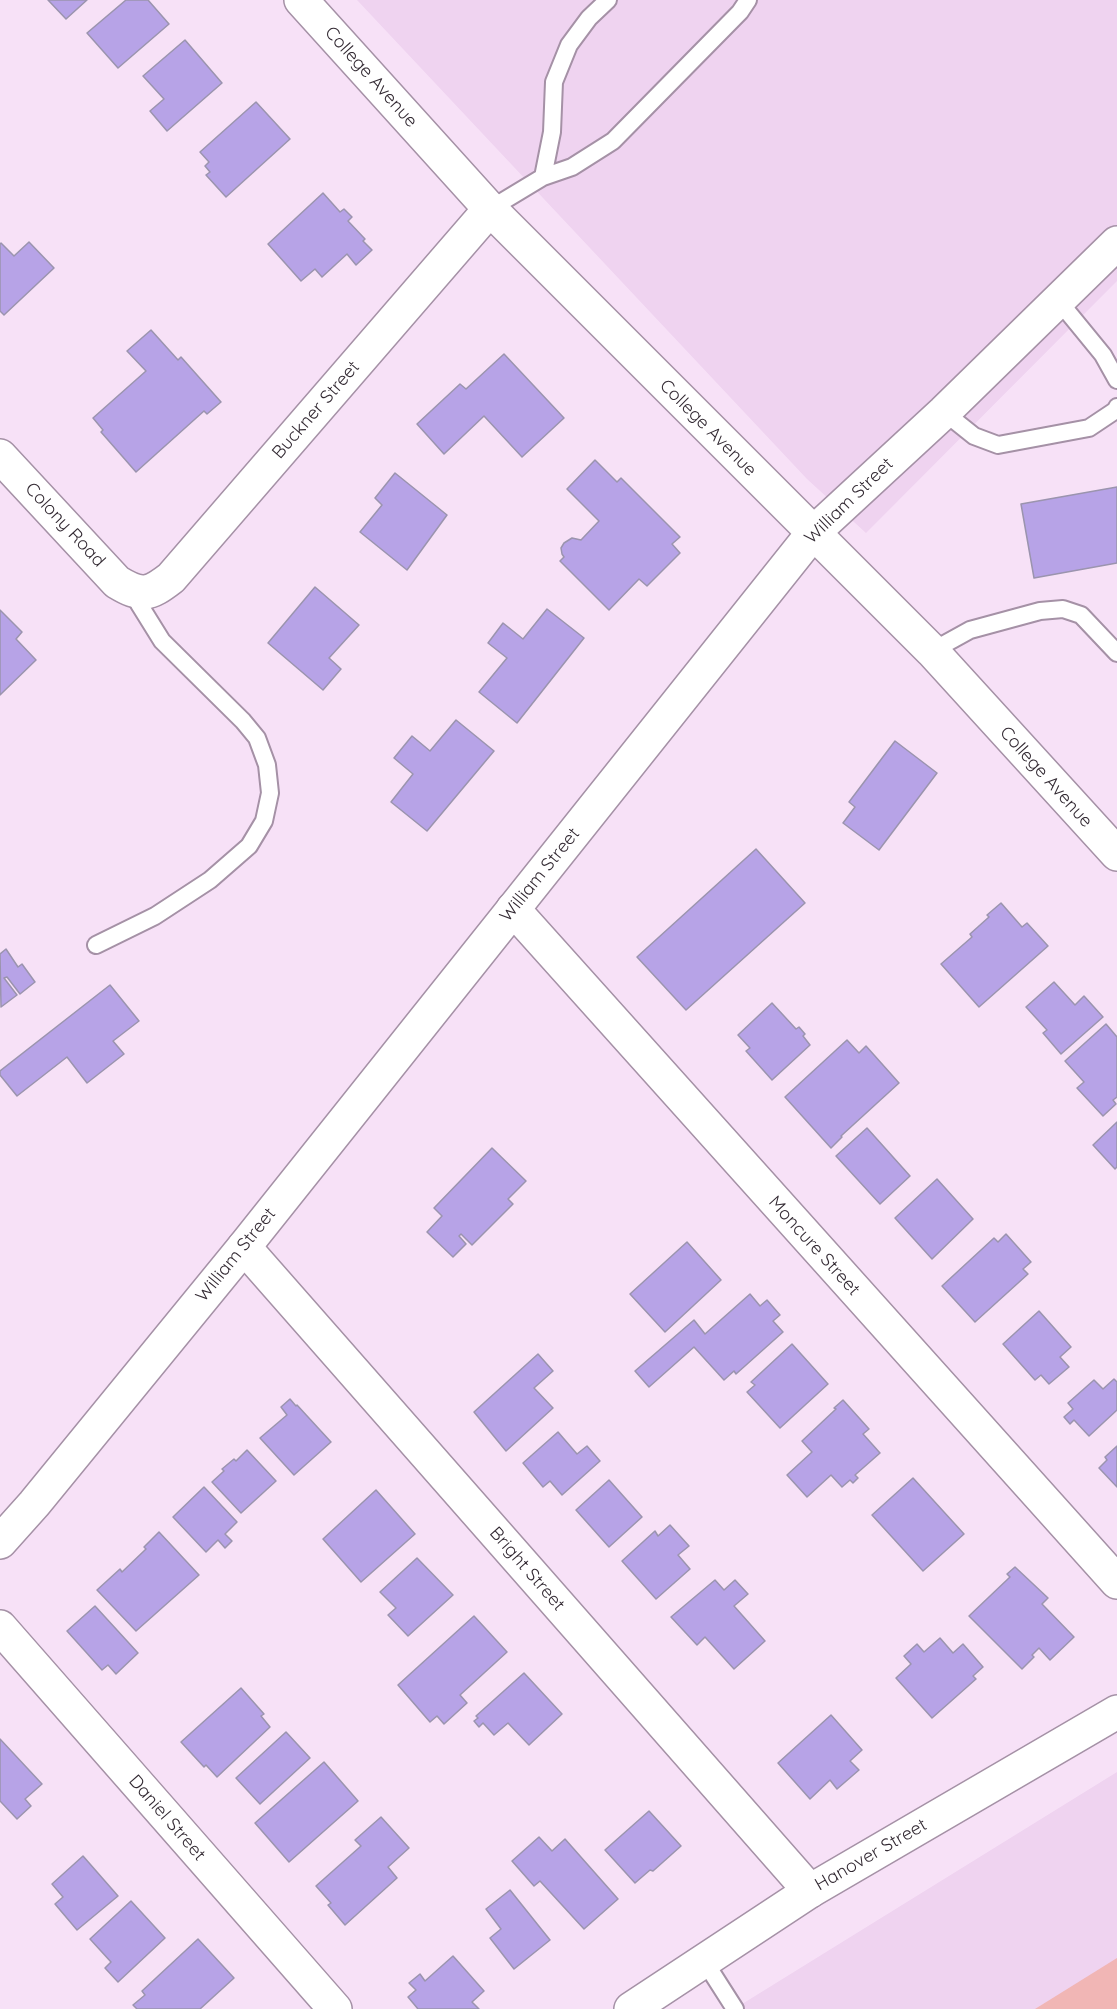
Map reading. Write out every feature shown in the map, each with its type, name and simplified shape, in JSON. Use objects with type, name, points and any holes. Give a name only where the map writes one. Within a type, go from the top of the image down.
[{"type":"street","name":"College Avenue","points":[[301,0],[490,209],[932,651],[1117,854]]},
{"type":"street","name":"Buckner Street","points":[[133,591],[144,594],[156,589],[171,578],[490,209]]},
{"type":"street","name":"William Street","points":[[0,1542],[243,1247],[813,534],[944,412],[1058,300],[1115,250]]},
{"type":"street","name":"Colony Road","points":[[0,456],[117,582],[133,591]]},
{"type":"street","name":"Moncure Street","points":[[513,909],[1117,1582]]},
{"type":"street","name":"Bright Street","points":[[243,1247],[810,1891]]},
{"type":"street","name":"Daniel Street","points":[[0,1627],[335,2009]]},
{"type":"street","name":"Hanover Street","points":[[631,2009],[810,1891],[1117,1712]]},
{"type":"lane","points":[[543,177],[552,132],[554,82],[569,45],[589,18],[608,0]]},
{"type":"lane","points":[[490,209],[543,177],[572,167],[613,141],[740,12],[748,0]]},
{"type":"lane","points":[[1058,300],[1103,355],[1117,380]]},
{"type":"lane","points":[[944,412],[974,436],[998,446],[1089,428],[1116,410],[1117,407]]},
{"type":"lane","points":[[96,945],[155,916],[210,880],[249,846],[264,821],[270,793],[267,765],[257,738],[243,721],[162,641],[133,591]]},
{"type":"lane","points":[[932,651],[970,630],[1040,611],[1063,609],[1081,615],[1117,653]]},
{"type":"lane","points":[[705,1962],[735,2009]]},
{"type":"shaded area","points":[[357,0],[1117,0],[1117,281],[866,533],[807,479]]},
{"type":"shaded area","points":[[1117,1772],[1117,2009],[734,2009]]},
{"type":"shaded area","points":[[1117,1958],[1117,2009],[1035,2009]]},
{"type":"building","points":[[48,0],[87,0],[66,19]]},
{"type":"building","points":[[126,0],[148,0],[169,24],[118,68],[87,33]]},
{"type":"building","points":[[185,40],[222,83],[167,131],[150,111],[164,99],[143,76]]},
{"type":"building","points":[[256,102],[290,139],[226,197],[206,175],[210,172],[205,166],[209,162],[200,152]]},
{"type":"building","points":[[323,193],[340,212],[344,209],[352,217],[348,221],[372,250],[356,265],[347,254],[322,277],[315,269],[301,281],[268,244]]},
{"type":"building","points":[[29,242],[54,268],[4,315],[0,311],[0,244],[14,256]]},
{"type":"building","points":[[151,330],[178,360],[181,357],[221,402],[207,414],[204,411],[136,472],[101,432],[103,430],[93,418],[146,371],[127,351]]},
{"type":"building","points":[[504,354],[564,418],[522,457],[484,416],[444,454],[417,424],[460,384],[466,389]]},
{"type":"building","points":[[595,460],[617,482],[621,478],[680,537],[672,544],[680,553],[647,586],[639,579],[609,610],[560,561],[564,557],[561,548],[564,543],[572,538],[581,540],[599,521],[567,489]]},
{"type":"building","points":[[395,473],[447,515],[407,570],[360,532],[382,505],[375,498]]},
{"type":"building","points":[[1117,487],[1117,563],[1034,578],[1021,504]]},
{"type":"building","points":[[315,587],[359,625],[329,658],[341,669],[323,690],[268,643]]},
{"type":"building","points":[[547,609],[584,638],[517,723],[479,692],[507,658],[488,643],[503,623],[523,639]]},
{"type":"building","points":[[0,610],[22,632],[16,639],[36,660],[0,695]]},
{"type":"building","points":[[456,720],[494,751],[427,831],[391,802],[413,774],[394,758],[412,736],[430,751]]},
{"type":"building","points":[[895,741],[937,773],[879,850],[843,823],[855,807],[849,802]]},
{"type":"building","points":[[756,849],[805,903],[686,1010],[637,957]]},
{"type":"building","points":[[1001,903],[1022,927],[1027,923],[1048,946],[979,1007],[941,964],[972,937],[970,934]]},
{"type":"building","points":[[6,949],[18,967],[22,964],[35,982],[20,994],[7,977],[4,978],[17,995],[1,1007],[0,954]]},
{"type":"building","points":[[1054,982],[1075,1005],[1084,996],[1103,1017],[1061,1054],[1043,1033],[1047,1030],[1026,1007]]},
{"type":"building","points":[[110,985],[139,1021],[113,1041],[124,1054],[87,1083],[67,1057],[17,1096],[0,1075],[0,1071]]},
{"type":"building","points":[[772,1003],[796,1029],[799,1027],[810,1045],[772,1080],[746,1051],[750,1048],[738,1035]]},
{"type":"building","points":[[1106,1024],[1117,1037],[1117,1097],[1113,1100],[1116,1104],[1103,1116],[1077,1088],[1084,1082],[1065,1061]]},
{"type":"building","points":[[847,1040],[859,1053],[866,1046],[899,1083],[831,1148],[785,1097]]},
{"type":"building","points":[[1117,1122],[1117,1167],[1115,1169],[1093,1145]]},
{"type":"building","points":[[867,1128],[910,1176],[880,1204],[836,1156]]},
{"type":"building","points":[[492,1148],[526,1181],[508,1199],[513,1204],[472,1245],[461,1234],[459,1236],[466,1244],[453,1257],[427,1232],[442,1216],[434,1208]]},
{"type":"building","points":[[937,1179],[973,1219],[932,1259],[895,1218]]},
{"type":"building","points":[[1006,1234],[1031,1262],[1023,1269],[1028,1274],[975,1322],[942,1286],[994,1238],[998,1242]]},
{"type":"building","points":[[687,1242],[721,1280],[665,1332],[630,1294]]},
{"type":"building","points":[[750,1294],[760,1306],[767,1300],[780,1315],[773,1321],[783,1332],[736,1374],[734,1371],[724,1380],[694,1347],[649,1387],[635,1371],[694,1320],[705,1334]]},
{"type":"building","points":[[1039,1311],[1071,1347],[1060,1357],[1069,1367],[1049,1384],[1041,1375],[1035,1380],[1003,1344]]},
{"type":"building","points":[[792,1344],[828,1384],[780,1428],[747,1392],[755,1385],[751,1382]]},
{"type":"building","points":[[538,1354],[553,1371],[534,1388],[553,1408],[506,1451],[474,1412]]},
{"type":"building","points":[[1114,1379],[1117,1382],[1117,1410],[1089,1436],[1074,1420],[1070,1424],[1064,1417],[1073,1409],[1068,1403],[1094,1380],[1103,1389]]},
{"type":"building","points":[[290,1399],[331,1442],[294,1475],[260,1438],[287,1415],[281,1407]]},
{"type":"building","points":[[843,1400],[869,1429],[863,1434],[880,1453],[855,1475],[858,1478],[853,1483],[850,1480],[842,1487],[831,1475],[807,1497],[787,1475],[812,1452],[802,1441]]},
{"type":"building","points":[[558,1432],[577,1454],[587,1446],[600,1461],[562,1495],[550,1481],[543,1487],[523,1463]]},
{"type":"building","points":[[1117,1446],[1117,1487],[1099,1468],[1107,1460],[1105,1457]]},
{"type":"building","points":[[247,1450],[276,1481],[241,1513],[212,1482],[224,1471],[222,1469],[234,1459],[236,1461]]},
{"type":"building","points":[[913,1478],[964,1534],[923,1571],[872,1515]]},
{"type":"building","points":[[609,1480],[642,1517],[609,1547],[576,1510]]},
{"type":"building","points":[[204,1487],[237,1522],[225,1534],[232,1541],[225,1548],[218,1540],[206,1552],[173,1517]]},
{"type":"building","points":[[376,1490],[415,1534],[361,1582],[323,1539]]},
{"type":"building","points":[[670,1525],[689,1546],[678,1555],[690,1569],[656,1599],[622,1561],[655,1531],[658,1536]]},
{"type":"building","points":[[159,1532],[199,1575],[136,1631],[97,1590],[120,1569],[122,1572],[146,1549],[144,1547]]},
{"type":"building","points":[[417,1558],[453,1595],[408,1636],[388,1615],[396,1608],[380,1592]]},
{"type":"building","points":[[1015,1567],[1048,1598],[1042,1604],[1074,1637],[1050,1660],[1039,1648],[1022,1669],[969,1616],[1010,1577],[1007,1574]]},
{"type":"building","points":[[715,1580],[724,1590],[735,1580],[748,1594],[734,1606],[765,1641],[734,1669],[705,1637],[697,1645],[671,1617]]},
{"type":"building","points":[[95,1606],[138,1653],[116,1674],[108,1665],[102,1670],[67,1631]]},
{"type":"building","points":[[474,1616],[507,1652],[460,1695],[467,1703],[444,1724],[437,1716],[430,1722],[398,1685]]},
{"type":"building","points":[[940,1638],[953,1653],[963,1644],[983,1667],[973,1676],[976,1679],[932,1718],[896,1678],[911,1664],[904,1656],[917,1644],[924,1652]]},
{"type":"building","points":[[524,1673],[562,1714],[529,1745],[508,1723],[494,1735],[483,1723],[479,1727],[474,1721],[478,1718],[476,1716]]},
{"type":"building","points":[[241,1688],[264,1714],[261,1716],[270,1727],[217,1777],[206,1765],[204,1767],[181,1742]]},
{"type":"building","points":[[831,1715],[862,1750],[850,1761],[859,1770],[837,1789],[830,1780],[810,1799],[778,1763]]},
{"type":"building","points":[[286,1732],[310,1758],[260,1804],[236,1778]]},
{"type":"building","points":[[0,1739],[42,1784],[25,1799],[31,1806],[17,1819],[0,1801]]},
{"type":"building","points":[[324,1762],[358,1801],[289,1862],[255,1823]]},
{"type":"building","points":[[649,1811],[681,1846],[653,1871],[650,1870],[635,1883],[605,1850]]},
{"type":"building","points":[[381,1817],[409,1848],[388,1867],[397,1878],[345,1925],[328,1905],[331,1903],[316,1886],[361,1846],[355,1840]]},
{"type":"building","points":[[539,1837],[552,1851],[565,1839],[618,1899],[584,1929],[540,1881],[534,1886],[512,1861]]},
{"type":"building","points":[[83,1856],[118,1896],[77,1930],[55,1904],[63,1897],[52,1884]]},
{"type":"building","points":[[510,1890],[550,1940],[514,1969],[490,1938],[501,1929],[486,1909]]},
{"type":"building","points":[[131,1901],[165,1938],[118,1982],[105,1968],[111,1962],[90,1939]]},
{"type":"building","points":[[198,1939],[234,1978],[200,2009],[137,2009],[133,2005],[145,1995],[142,1991]]},
{"type":"building","points":[[453,1956],[484,1991],[472,2002],[479,2009],[418,2009],[408,1997],[416,1990],[409,1983],[420,1974],[425,1981]]}]
